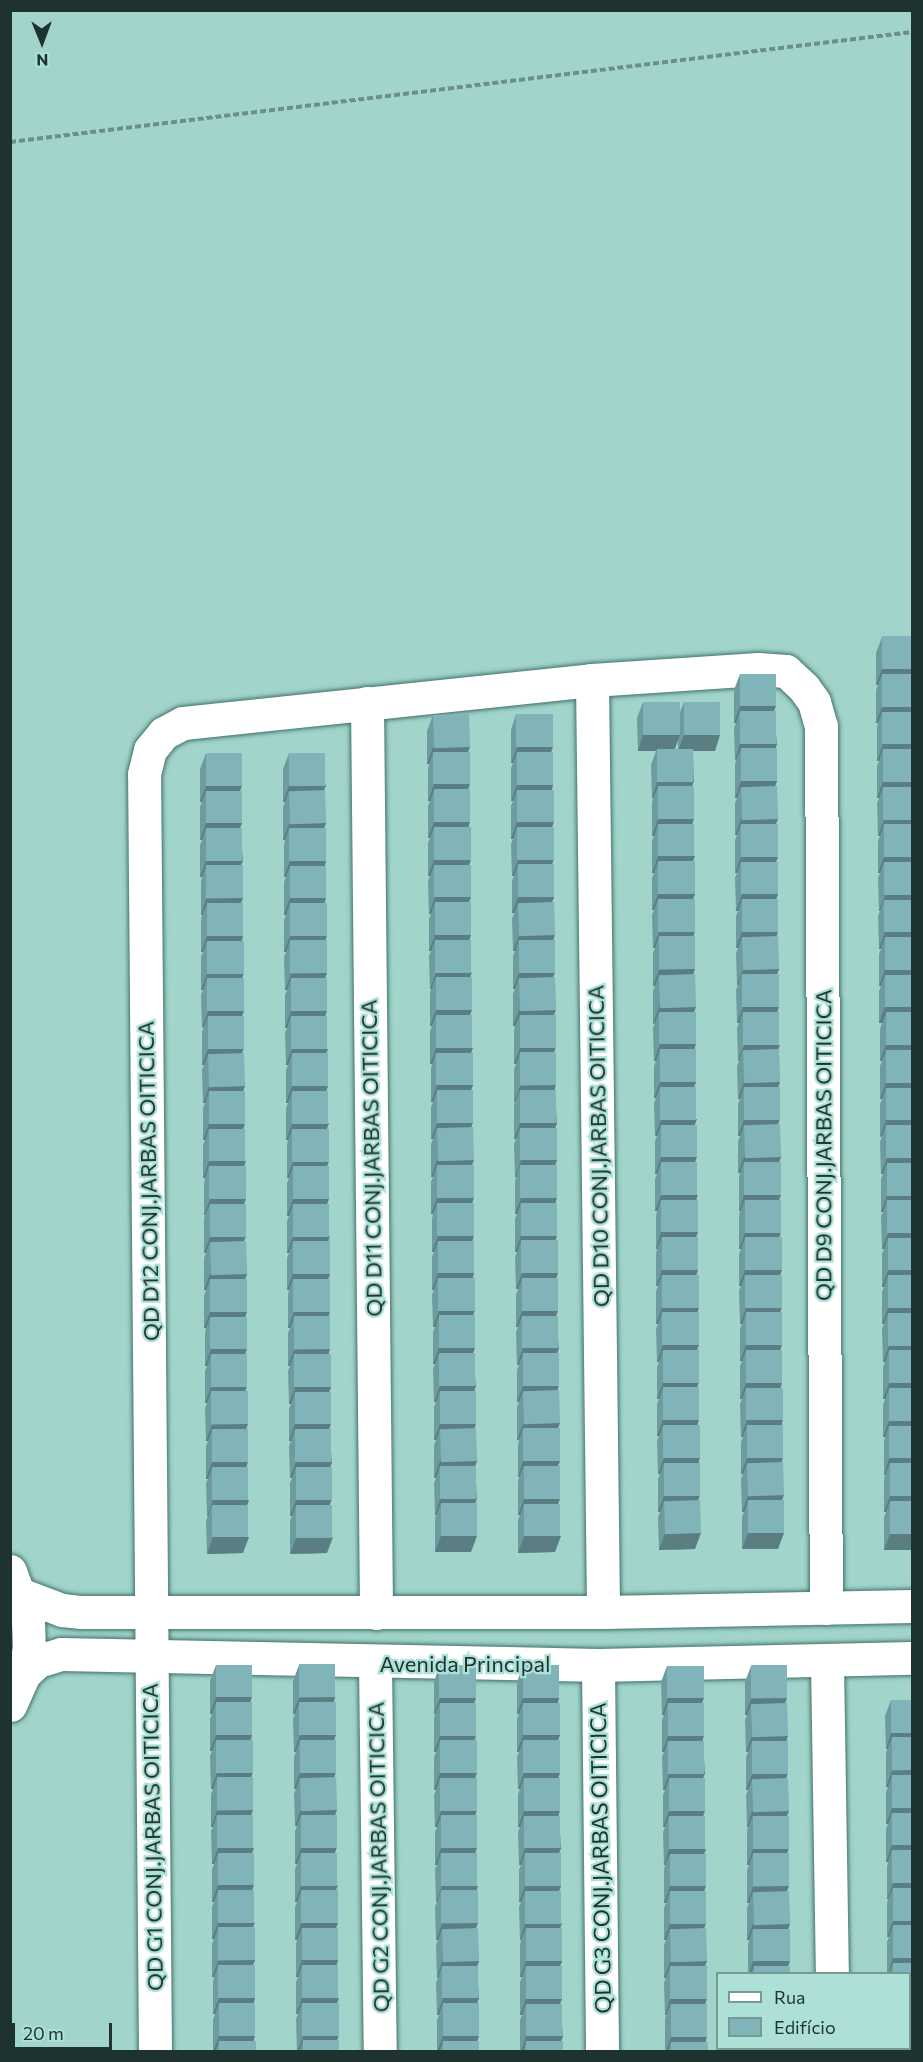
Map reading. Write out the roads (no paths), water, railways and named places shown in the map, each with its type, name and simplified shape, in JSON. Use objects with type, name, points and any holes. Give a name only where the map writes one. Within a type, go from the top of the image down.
[{"type":"street","name":"QD D9 CONJ.JARBAS OITICICA","points":[[592,680],[758,669],[786,671],[804,688],[814,702],[821,726],[826,1608]]},
{"type":"street","points":[[367,702],[592,680]]},
{"type":"street","name":"QD D10 CONJ.JARBAS OITICICA","points":[[592,680],[603,1612]]},
{"type":"street","name":"QD D12 CONJ.JARBAS OITICICA","points":[[151,1659],[153,1613],[144,774],[150,750],[164,733],[183,723],[367,702]]},
{"type":"street","name":"QD D11 CONJ.JARBAS OITICICA","points":[[367,702],[376,1613]]},
{"type":"street","points":[[16,1583],[62,1610],[153,1613],[603,1612],[912,1605]]},
{"type":"street","points":[[10,1705],[24,1674],[28,1621],[16,1583]]},
{"type":"street","name":"Avenida Principal","points":[[24,1674],[38,1661],[61,1654],[151,1659],[598,1665],[827,1662],[912,1658]]},
{"type":"street","name":"QD G1 CONJ.JARBAS OITICICA","points":[[151,1659],[154,2052]]},
{"type":"street","points":[[827,1662],[832,1972]]},
{"type":"street","name":"QD G2 CONJ.JARBAS OITICICA","points":[[375,1663],[380,2052]]},
{"type":"street","name":"QD G3 CONJ.JARBAS OITICICA","points":[[598,1665],[602,2052]]}]
